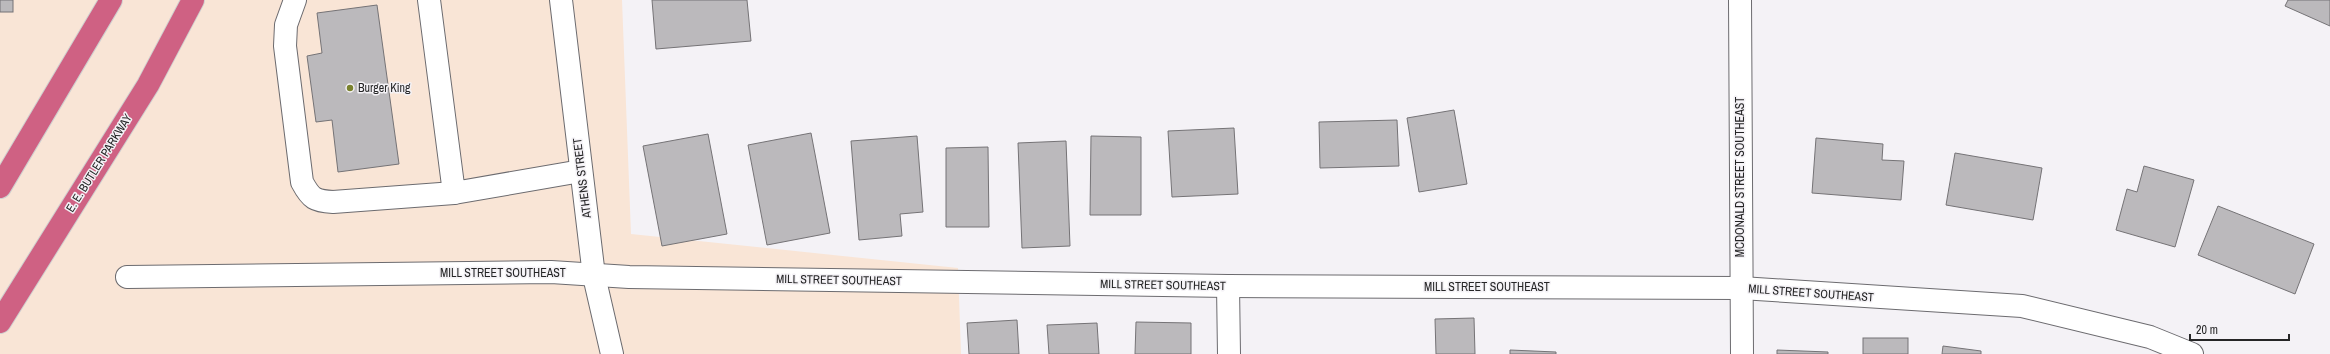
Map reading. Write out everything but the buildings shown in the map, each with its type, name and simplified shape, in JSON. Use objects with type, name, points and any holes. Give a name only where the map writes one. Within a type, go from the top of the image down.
[{"type":"highway","points":[[0,187],[111,0]]},
{"type":"highway","name":"E. E. BUTLER PARKWAY","points":[[0,322],[148,85],[193,0]]},
{"type":"street","points":[[295,0],[286,25],[285,46],[302,182],[308,192],[317,201],[333,202],[454,193],[582,171]]},
{"type":"street","points":[[430,0],[454,193]]},
{"type":"street","name":"ATHENS STREET","points":[[561,0],[594,276],[612,354]]},
{"type":"street","name":"MCDONALD STREET SOUTHEAST","points":[[1740,0],[1742,354]]},
{"type":"street","name":"MILL STREET SOUTHEAST","points":[[127,276],[552,272],[594,276],[1228,286],[1741,288],[2022,306],[2150,337],[2192,354]]},
{"type":"street","points":[[1228,286],[1229,354]]},
{"type":"shaded area","points":[[0,0],[622,0],[631,234],[958,268],[961,354],[0,354]]},
{"type":"place","name":"Burger King","points":[[350,88]]}]
